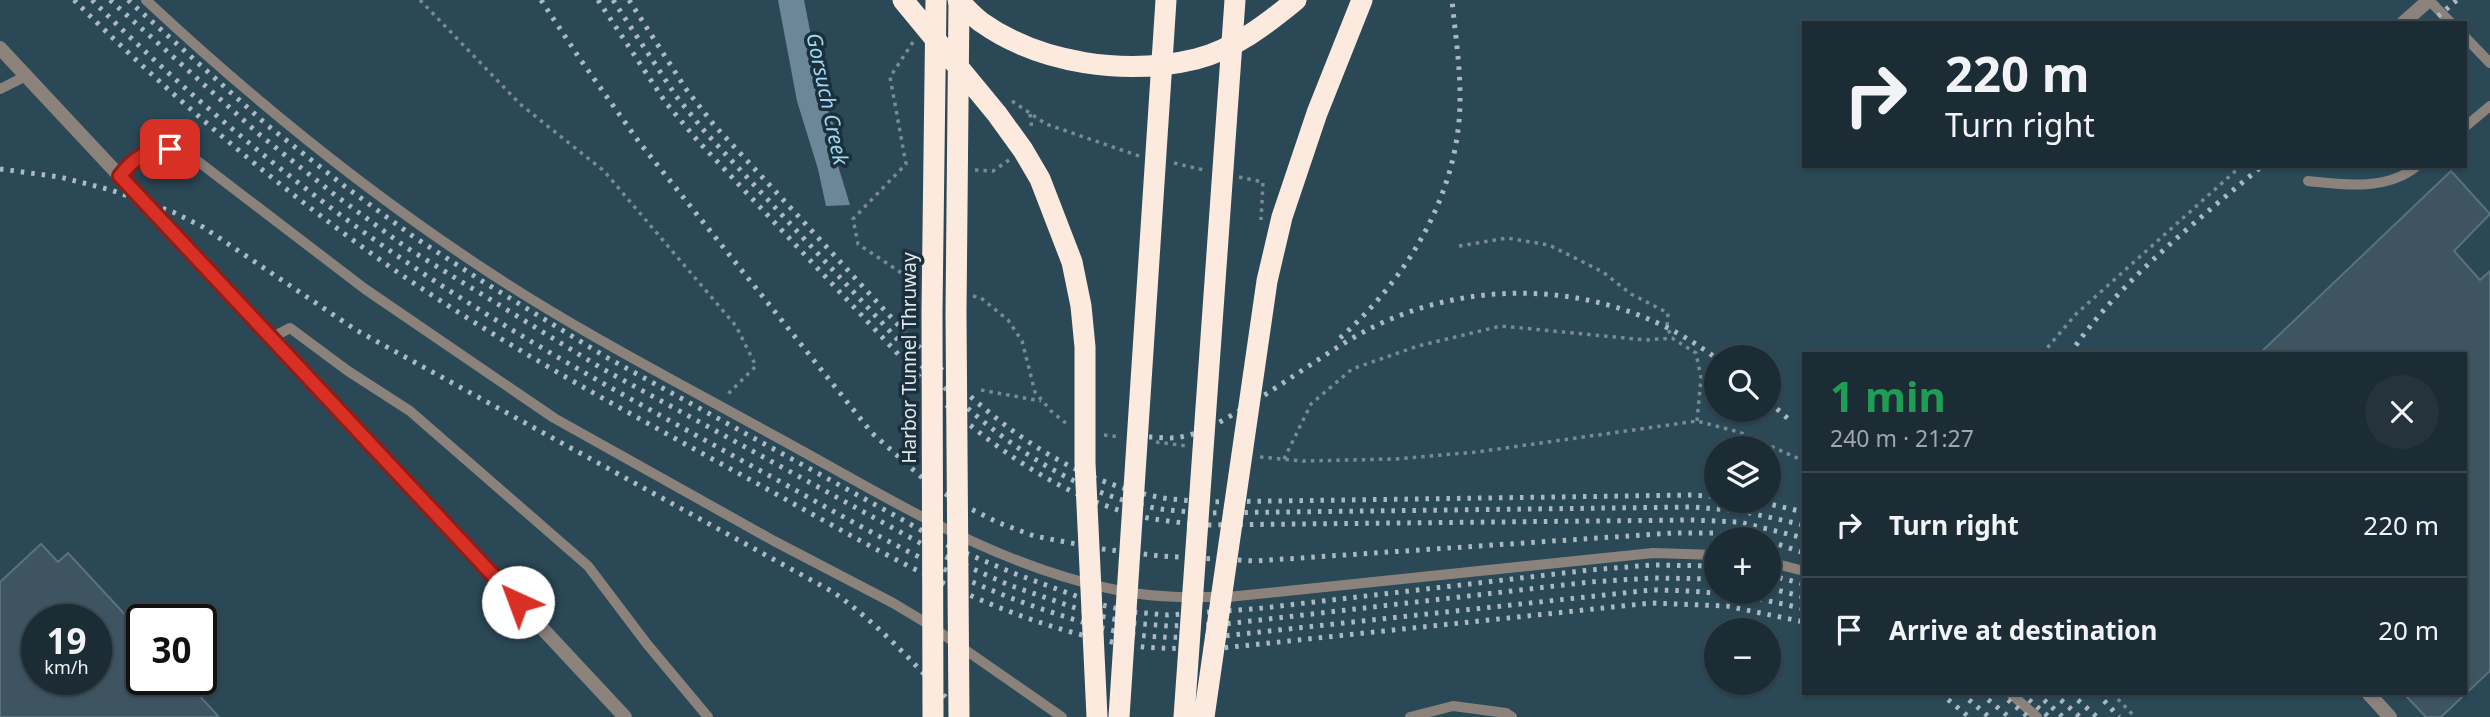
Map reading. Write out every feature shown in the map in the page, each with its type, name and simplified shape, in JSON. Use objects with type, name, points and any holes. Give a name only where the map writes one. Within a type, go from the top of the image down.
[{"type":"highway","points":[[903,0],[997,114],[1023,150],[1040,179],[1072,262],[1081,306],[1085,347],[1085,463],[1097,717]]},
{"type":"highway","name":"Harbor Tunnel Thruway","points":[[933,717],[932,311],[936,0]]},
{"type":"highway","points":[[959,0],[980,21],[1037,50],[1086,63],[1123,65],[1169,63],[1198,58],[1241,40],[1274,19],[1296,0]]},
{"type":"highway","points":[[959,0],[956,313],[959,717]]},
{"type":"highway","points":[[1119,717],[1166,0]]},
{"type":"highway","points":[[1184,717],[1235,0]]},
{"type":"highway","points":[[1204,717],[1267,281],[1282,217],[1317,113],[1362,0]]},
{"type":"street","points":[[2405,21],[2429,0]]},
{"type":"street","points":[[0,48],[625,717]]},
{"type":"street","points":[[2370,695],[2390,717]]},
{"type":"lane","points":[[146,0],[276,115],[422,226],[487,271],[611,347],[955,534],[1017,560],[1133,593],[1169,597],[1228,597],[1640,554],[1704,555]]},
{"type":"lane","points":[[2429,0],[2449,21]]},
{"type":"lane","points":[[2467,39],[2490,63]]},
{"type":"lane","points":[[0,89],[26,76]]},
{"type":"lane","points":[[2467,125],[2490,106]]},
{"type":"lane","points":[[120,176],[132,160],[154,150],[170,149],[191,156],[365,289],[554,418],[774,541],[893,603],[928,624],[1062,717]]},
{"type":"lane","points":[[2308,180],[2347,186],[2385,182],[2397,179],[2414,168]]},
{"type":"lane","points":[[271,338],[290,328],[305,337],[348,371],[410,411],[515,502],[587,566],[647,645],[708,717]]},
{"type":"lane","points":[[1781,565],[1802,570]]},
{"type":"lane","points":[[2012,695],[2037,717]]},
{"type":"lane","points":[[1410,717],[1453,706],[1506,713],[1512,717]]},
{"type":"path","points":[[420,0],[520,104],[604,171],[736,326],[756,366],[718,405]]},
{"type":"path","points":[[914,42],[890,77],[906,164],[853,219],[858,244],[912,281],[923,284]]},
{"type":"path","points":[[1007,98],[1046,124],[1141,157]]},
{"type":"path","points":[[1030,113],[1032,133]]},
{"type":"path","points":[[968,169],[993,172],[1013,157]]},
{"type":"path","points":[[1168,162],[1209,171]]},
{"type":"path","points":[[2044,352],[2076,314],[2239,168]]},
{"type":"path","points":[[1236,176],[1262,182],[1260,231]]},
{"type":"path","points":[[1460,246],[1507,239],[1549,244],[1603,272],[1630,294],[1668,313],[1667,327],[1672,338],[1696,353],[1700,378],[1697,421]]},
{"type":"path","points":[[970,295],[981,298],[1008,320],[1022,341],[1035,392],[1051,411],[1076,431]]},
{"type":"path","points":[[1284,459],[1311,404],[1352,369],[1418,346],[1501,326],[1646,340],[1672,338]]},
{"type":"path","points":[[981,390],[1043,401]]},
{"type":"path","points":[[1256,456],[1303,461],[1395,459],[1477,452],[1697,421],[1739,432],[1802,460]]},
{"type":"path","points":[[1104,435],[1131,439]]},
{"type":"path","points":[[1145,441],[1187,446]]},
{"type":"path","points":[[2114,695],[2135,717]]},
{"type":"shaded area","points":[[0,0],[2490,0],[2490,717],[0,717]]},
{"type":"shaded area","name":"Gorsuch Creek","points":[[778,0],[804,0],[823,97],[834,126],[836,159],[850,205],[826,206],[818,169],[797,101]]},
{"type":"building","points":[[2451,171],[2490,214],[2454,251],[2480,280],[2490,271],[2490,671],[2467,693],[2467,352],[2261,352]]},
{"type":"building","points":[[41,544],[58,562],[68,553],[126,616],[126,695],[199,695],[219,717],[0,717],[0,582]]},
{"type":"building","points":[[2405,695],[2464,695],[2441,717],[2426,717]]},
{"type":"railway","points":[[74,0],[149,72],[268,175],[351,239],[436,298],[567,378],[884,554],[979,599],[1027,618],[1077,634],[1151,648],[1222,648],[1651,603],[1727,606],[1802,622]]},
{"type":"railway","points":[[92,0],[202,103],[281,169],[361,230],[487,315],[861,527],[936,565],[1014,599],[1111,630],[1142,636],[1177,637],[1223,636],[1651,590],[1728,595],[1802,609]]},
{"type":"railway","points":[[110,0],[260,135],[407,248],[601,368],[944,556],[1009,585],[1096,615],[1131,623],[1168,626],[1225,624],[1590,582],[1652,578],[1704,579]]},
{"type":"railway","points":[[128,0],[267,125],[414,237],[482,281],[606,357],[949,546],[1098,604],[1132,612],[1168,615],[1254,609],[1590,570],[1652,565],[1704,566]]},
{"type":"railway","points":[[541,0],[639,142],[872,433],[927,482],[961,504],[997,522],[1034,536],[1103,549],[1160,556],[1255,561],[1704,533]]},
{"type":"railway","points":[[598,0],[666,103],[698,141],[944,403],[1014,458],[1065,488],[1119,510],[1148,518],[1201,525],[1692,520],[1739,522],[1802,538]]},
{"type":"railway","points":[[613,0],[676,96],[706,133],[898,340]]},
{"type":"railway","points":[[629,0],[686,89],[714,125],[927,355],[993,416],[1067,465],[1108,483],[1153,496],[1205,502],[1704,496]]},
{"type":"railway","points":[[1340,338],[1388,288],[1409,259],[1441,198],[1458,131],[1460,96],[1452,0]]},
{"type":"railway","points":[[2432,21],[2457,0]]},
{"type":"railway","points":[[2071,352],[2110,303],[2134,278],[2260,168]]},
{"type":"railway","points":[[0,169],[60,177],[111,190],[173,212],[203,227],[356,330],[833,592],[886,635],[964,717]]},
{"type":"railway","points":[[1149,437],[1177,438],[1218,423],[1346,342],[1390,319],[1437,304],[1485,295],[1534,293],[1583,299],[1630,312],[1675,332],[1704,351]]},
{"type":"railway","points":[[914,358],[993,429],[1051,469],[1115,498],[1156,508],[1203,513],[1693,507],[1741,511],[1802,525]]},
{"type":"railway","points":[[1781,412],[1792,422]]},
{"type":"railway","points":[[1781,507],[1802,512]]},
{"type":"railway","points":[[1781,545],[1802,552]]},
{"type":"railway","points":[[1781,578],[1802,583]]},
{"type":"railway","points":[[1781,591],[1802,596]]},
{"type":"railway","points":[[1942,695],[1969,717]]},
{"type":"railway","points":[[1963,695],[1989,717]]},
{"type":"railway","points":[[1982,695],[2009,717]]},
{"type":"railway","points":[[2002,695],[2028,717]]},
{"type":"railway","points":[[2023,695],[2049,717]]},
{"type":"railway","points":[[2055,695],[2080,717]]},
{"type":"railway","points":[[2072,695],[2097,717]]},
{"type":"railway","points":[[2099,695],[2119,717]]},
{"type":"railway","points":[[2044,700],[2063,717]]},
{"type":"route","points":[[170,149],[144,153],[132,160],[120,176],[518,602]]}]
